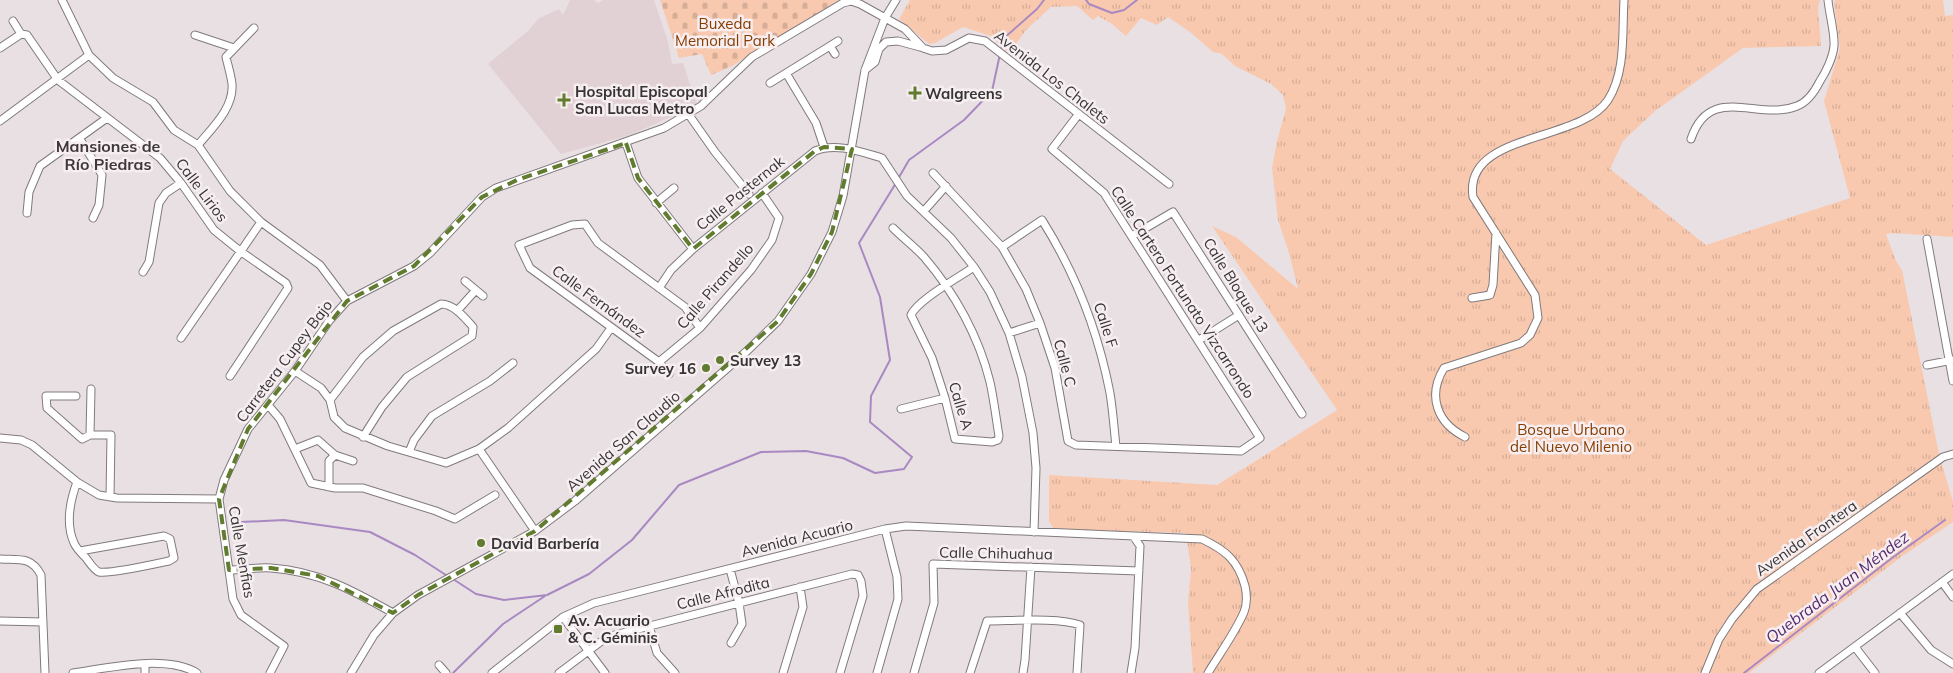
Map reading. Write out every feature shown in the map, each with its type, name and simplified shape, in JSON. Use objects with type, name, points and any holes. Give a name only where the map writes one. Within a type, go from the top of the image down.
[{"type":"street","points":[[62,0],[89,55],[113,78],[152,102],[174,130],[198,145],[230,191],[261,222],[320,265],[347,301]]},
{"type":"street","name":"Avenida San Claudio","points":[[351,673],[374,635],[393,614],[418,595],[535,531],[588,490],[747,351],[778,321],[811,274],[832,232],[844,196],[864,70],[885,18],[896,0]]},
{"type":"street","points":[[1465,438],[1452,430],[1438,410],[1435,397],[1437,380],[1444,368],[1521,343],[1530,335],[1538,318],[1535,295],[1473,197],[1472,187],[1478,167],[1485,160],[1503,150],[1587,118],[1606,102],[1614,90],[1621,63],[1624,0]]},
{"type":"street","points":[[1691,139],[1695,129],[1702,120],[1720,107],[1734,106],[1775,110],[1798,106],[1813,94],[1824,74],[1834,46],[1828,0]]},
{"type":"street","name":"Carretera Cupey Bajo","points":[[219,499],[224,480],[248,429],[295,371],[329,321],[347,301],[414,266],[436,247],[482,197],[496,188],[587,154],[626,143],[664,128],[689,115],[701,106],[752,57],[843,3],[854,1],[885,18]]},
{"type":"street","points":[[885,18],[905,29],[923,48]]},
{"type":"street","name":"Calle Lirios","points":[[13,21],[21,34],[27,35],[58,80],[160,158],[182,183],[214,230],[286,283],[288,288],[230,376]]},
{"type":"street","points":[[198,145],[219,120],[231,98],[232,84],[226,57],[254,28]]},
{"type":"street","points":[[0,48],[21,34]]},
{"type":"street","points":[[194,34],[234,48]]},
{"type":"street","name":"Avenida Los Chalets","points":[[864,70],[874,62],[879,49],[886,42],[908,43],[932,51],[946,50],[969,38],[985,41],[1169,184]]},
{"type":"street","points":[[770,83],[838,41]]},
{"type":"street","points":[[830,46],[835,54]]},
{"type":"street","points":[[0,121],[58,80],[89,55]]},
{"type":"street","points":[[786,73],[816,123],[824,147],[852,149],[882,158],[907,196],[951,238],[974,267],[990,292],[1009,333],[1022,377],[1033,433],[1036,468],[1034,532]]},
{"type":"street","name":"Calle Cartero Fortunato Vizcarrondo","points":[[1078,114],[1052,149],[1104,193],[1260,438],[1241,451],[1222,451]]},
{"type":"street","points":[[689,115],[714,152],[749,194]]},
{"type":"street","points":[[27,213],[29,192],[40,166],[106,118]]},
{"type":"street","points":[[80,138],[102,175],[99,205],[93,218]]},
{"type":"street","points":[[626,143],[638,178],[656,204],[693,249]]},
{"type":"street","name":"Calle Pasternak","points":[[659,288],[671,270],[693,249],[815,151],[824,147]]},
{"type":"street","name":"Calle C","points":[[933,173],[1002,248],[1026,289],[1040,323],[1054,368],[1068,441],[1076,445],[1222,451]]},
{"type":"street","points":[[143,272],[149,262],[160,203],[166,193],[182,183]]},
{"type":"street","points":[[924,211],[946,186]]},
{"type":"street","points":[[656,204],[674,188]]},
{"type":"street","name":"Calle Pirandello","points":[[659,362],[700,328],[751,270],[772,240],[779,218],[762,194]]},
{"type":"street","name":"Calle Bloque 13","points":[[1132,236],[1174,212],[1302,414]]},
{"type":"street","name":"Calle F","points":[[1002,248],[1042,220],[1060,249],[1080,289],[1100,350],[1110,395],[1116,446]]},
{"type":"street","points":[[181,338],[261,222]]},
{"type":"street","name":"Calle Fernández","points":[[659,288],[598,243],[585,224],[572,225],[519,245],[530,268],[659,362],[669,374]]},
{"type":"street","name":"Calle A","points":[[893,228],[924,257],[946,286],[964,314],[980,350],[990,382],[999,436],[998,440],[992,442],[955,439],[945,398],[932,358],[911,315],[914,309],[946,286],[974,267]]},
{"type":"street","points":[[1472,298],[1490,295],[1493,285],[1496,233]]},
{"type":"street","points":[[1926,239],[1951,360],[1953,381]]},
{"type":"street","points":[[465,281],[483,296]]},
{"type":"street","points":[[659,288],[685,307],[700,328]]},
{"type":"street","points":[[458,311],[475,291]]},
{"type":"street","points":[[330,400],[363,356],[393,331],[441,304],[446,304],[458,311],[474,327],[472,336],[407,377],[382,407],[363,437]]},
{"type":"street","points":[[1199,340],[1239,315]]},
{"type":"street","points":[[1009,333],[1040,323]]},
{"type":"street","points":[[295,371],[321,388],[330,400],[334,417],[345,428],[363,437],[446,463],[479,449],[508,428],[596,349],[611,328]]},
{"type":"street","points":[[1927,365],[1951,360]]},
{"type":"street","points":[[409,452],[414,440],[432,416],[490,381],[513,363]]},
{"type":"street","points":[[90,435],[91,389]]},
{"type":"street","points":[[76,396],[46,396],[47,408],[82,439],[90,435],[111,435],[110,497]]},
{"type":"street","points":[[901,409],[945,398]]},
{"type":"street","points":[[268,405],[280,419],[311,483],[329,487],[364,488],[455,519],[495,495]]},
{"type":"street","points":[[0,438],[21,440],[32,445],[89,491],[110,497],[219,499]]},
{"type":"street","points":[[295,449],[318,440],[335,455],[353,461]]},
{"type":"street","points":[[479,449],[535,531]]},
{"type":"street","name":"Avenida Frontera","points":[[1706,673],[1719,639],[1732,619],[1758,589],[1943,457],[1953,454]]},
{"type":"street","points":[[329,487],[330,461],[335,455]]},
{"type":"street","points":[[77,482],[70,502],[70,521],[74,544],[95,569],[100,572],[169,561],[174,558],[170,539],[164,536],[80,551]]},
{"type":"street","name":"Calle Menfias","points":[[219,499],[234,599],[241,615],[284,646],[270,673]]},
{"type":"street","name":"Avenida Acuario","points":[[492,673],[563,617],[594,603],[885,529],[906,526],[1202,539],[1220,548],[1237,564],[1242,574],[1246,593],[1245,611],[1208,673]]},
{"type":"street","points":[[876,673],[898,599],[897,577],[885,529]]},
{"type":"street","points":[[1131,673],[1135,648],[1140,546],[1134,537]]},
{"type":"street","points":[[0,559],[28,560],[36,565],[41,575],[45,673]]},
{"type":"street","name":"Calle Chihuahua","points":[[914,673],[934,603],[933,564],[1139,571]]},
{"type":"street","points":[[1023,673],[1031,567]]},
{"type":"street","points":[[229,570],[271,568],[318,576],[348,588],[393,614]]},
{"type":"street","points":[[730,569],[739,603],[742,624],[730,643]]},
{"type":"street","points":[[1819,673],[1953,574]]},
{"type":"street","name":"Calle Afrodita","points":[[559,673],[607,638],[800,587],[858,575],[862,580],[863,596],[840,673]]},
{"type":"street","points":[[1942,582],[1953,597]]},
{"type":"street","points":[[784,673],[803,607],[800,587]]},
{"type":"street","points":[[1900,613],[1931,650],[1953,664]]},
{"type":"street","points":[[563,617],[605,673]]},
{"type":"street","points":[[0,621],[43,622]]},
{"type":"street","points":[[970,673],[987,621],[1028,621],[1080,625],[1077,673]]},
{"type":"street","points":[[649,626],[657,653],[675,673]]},
{"type":"street","points":[[1855,647],[1875,673]]},
{"type":"street","points":[[73,673],[168,663],[188,668],[197,673]]},
{"type":"street","points":[[145,664],[146,673]]},
{"type":"street","points":[[439,665],[446,673]]},
{"type":"highlighted area","points":[[626,143],[638,178],[693,249],[815,151],[824,147],[852,149],[832,232],[811,274],[778,321],[535,531],[418,595],[393,613],[318,576],[271,568],[229,570],[219,499],[248,429],[347,301],[414,266],[482,197],[517,180]]},
{"type":"shaded area","points":[[570,0],[594,0],[598,3],[603,0],[654,0],[668,42],[672,64],[683,63],[697,105],[630,135],[561,154],[488,64],[529,30],[538,19],[559,9],[563,15]]},
{"type":"green space","name":"Buxeda Memorial Park","points":[[660,0],[839,0],[732,66],[711,75],[702,54],[679,58]]},
{"type":"green space","name":"Bosque Urbano del Nuevo Milenio","points":[[910,0],[1820,0],[1818,8],[1821,46],[1743,48],[1655,111],[1623,141],[1610,169],[1706,245],[1850,198],[1824,101],[1840,48],[1835,0],[1943,0],[1945,16],[1953,15],[1953,237],[1886,234],[1896,261],[1902,270],[1939,454],[1953,502],[1953,522],[1901,557],[1749,673],[1193,673],[1188,603],[1191,569],[1186,533],[1054,529],[1049,521],[1049,475],[1217,485],[1337,410],[1212,226],[1236,237],[1298,289],[1278,220],[1272,168],[1286,109],[1283,95],[1271,84],[1235,66],[1222,54],[1213,52],[1190,32],[1168,17],[1157,25],[1141,18],[1126,36],[1112,24],[1098,16],[1093,20],[1077,6],[1051,7],[1026,30],[1010,52],[1005,50],[991,36],[963,27],[935,43],[929,44],[899,19]]},
{"type":"waterway","points":[[1001,50],[1003,39],[1037,9],[1044,0]]},
{"type":"waterway","points":[[1086,0],[1089,4],[1112,13],[1124,10],[1137,0]]},
{"type":"waterway","points":[[898,179],[909,160],[964,120],[992,91],[1000,54]]},
{"type":"waterway","points":[[453,579],[476,594],[504,600],[547,595],[589,574],[632,540],[679,485],[761,452],[806,451],[843,458],[875,473],[904,469],[912,457],[870,422],[871,396],[890,360],[880,297],[859,243],[896,183]]},
{"type":"waterway","points":[[241,522],[284,520],[370,532],[415,555],[449,577]]},
{"type":"waterway","name":"Quebrada Juan Méndez","points":[[1744,673],[1892,558],[1945,520]]},
{"type":"waterway","points":[[453,673],[503,624],[545,596]]},
{"type":"place","name":"Walgreens","points":[[915,93]]},
{"type":"place","name":"Hospital Episcopal San Lucas Metro","points":[[564,100]]},
{"type":"place","name":"Survey 13","points":[[720,360]]},
{"type":"place","name":"Survey 16","points":[[706,368]]},
{"type":"place","name":"David Barbería","points":[[481,543]]},
{"type":"place","name":"Av. Acuario & C. Géminis","points":[[558,629]]},
{"type":"district","name":"Mansiones de Río Piedras","points":[[108,155]]}]
